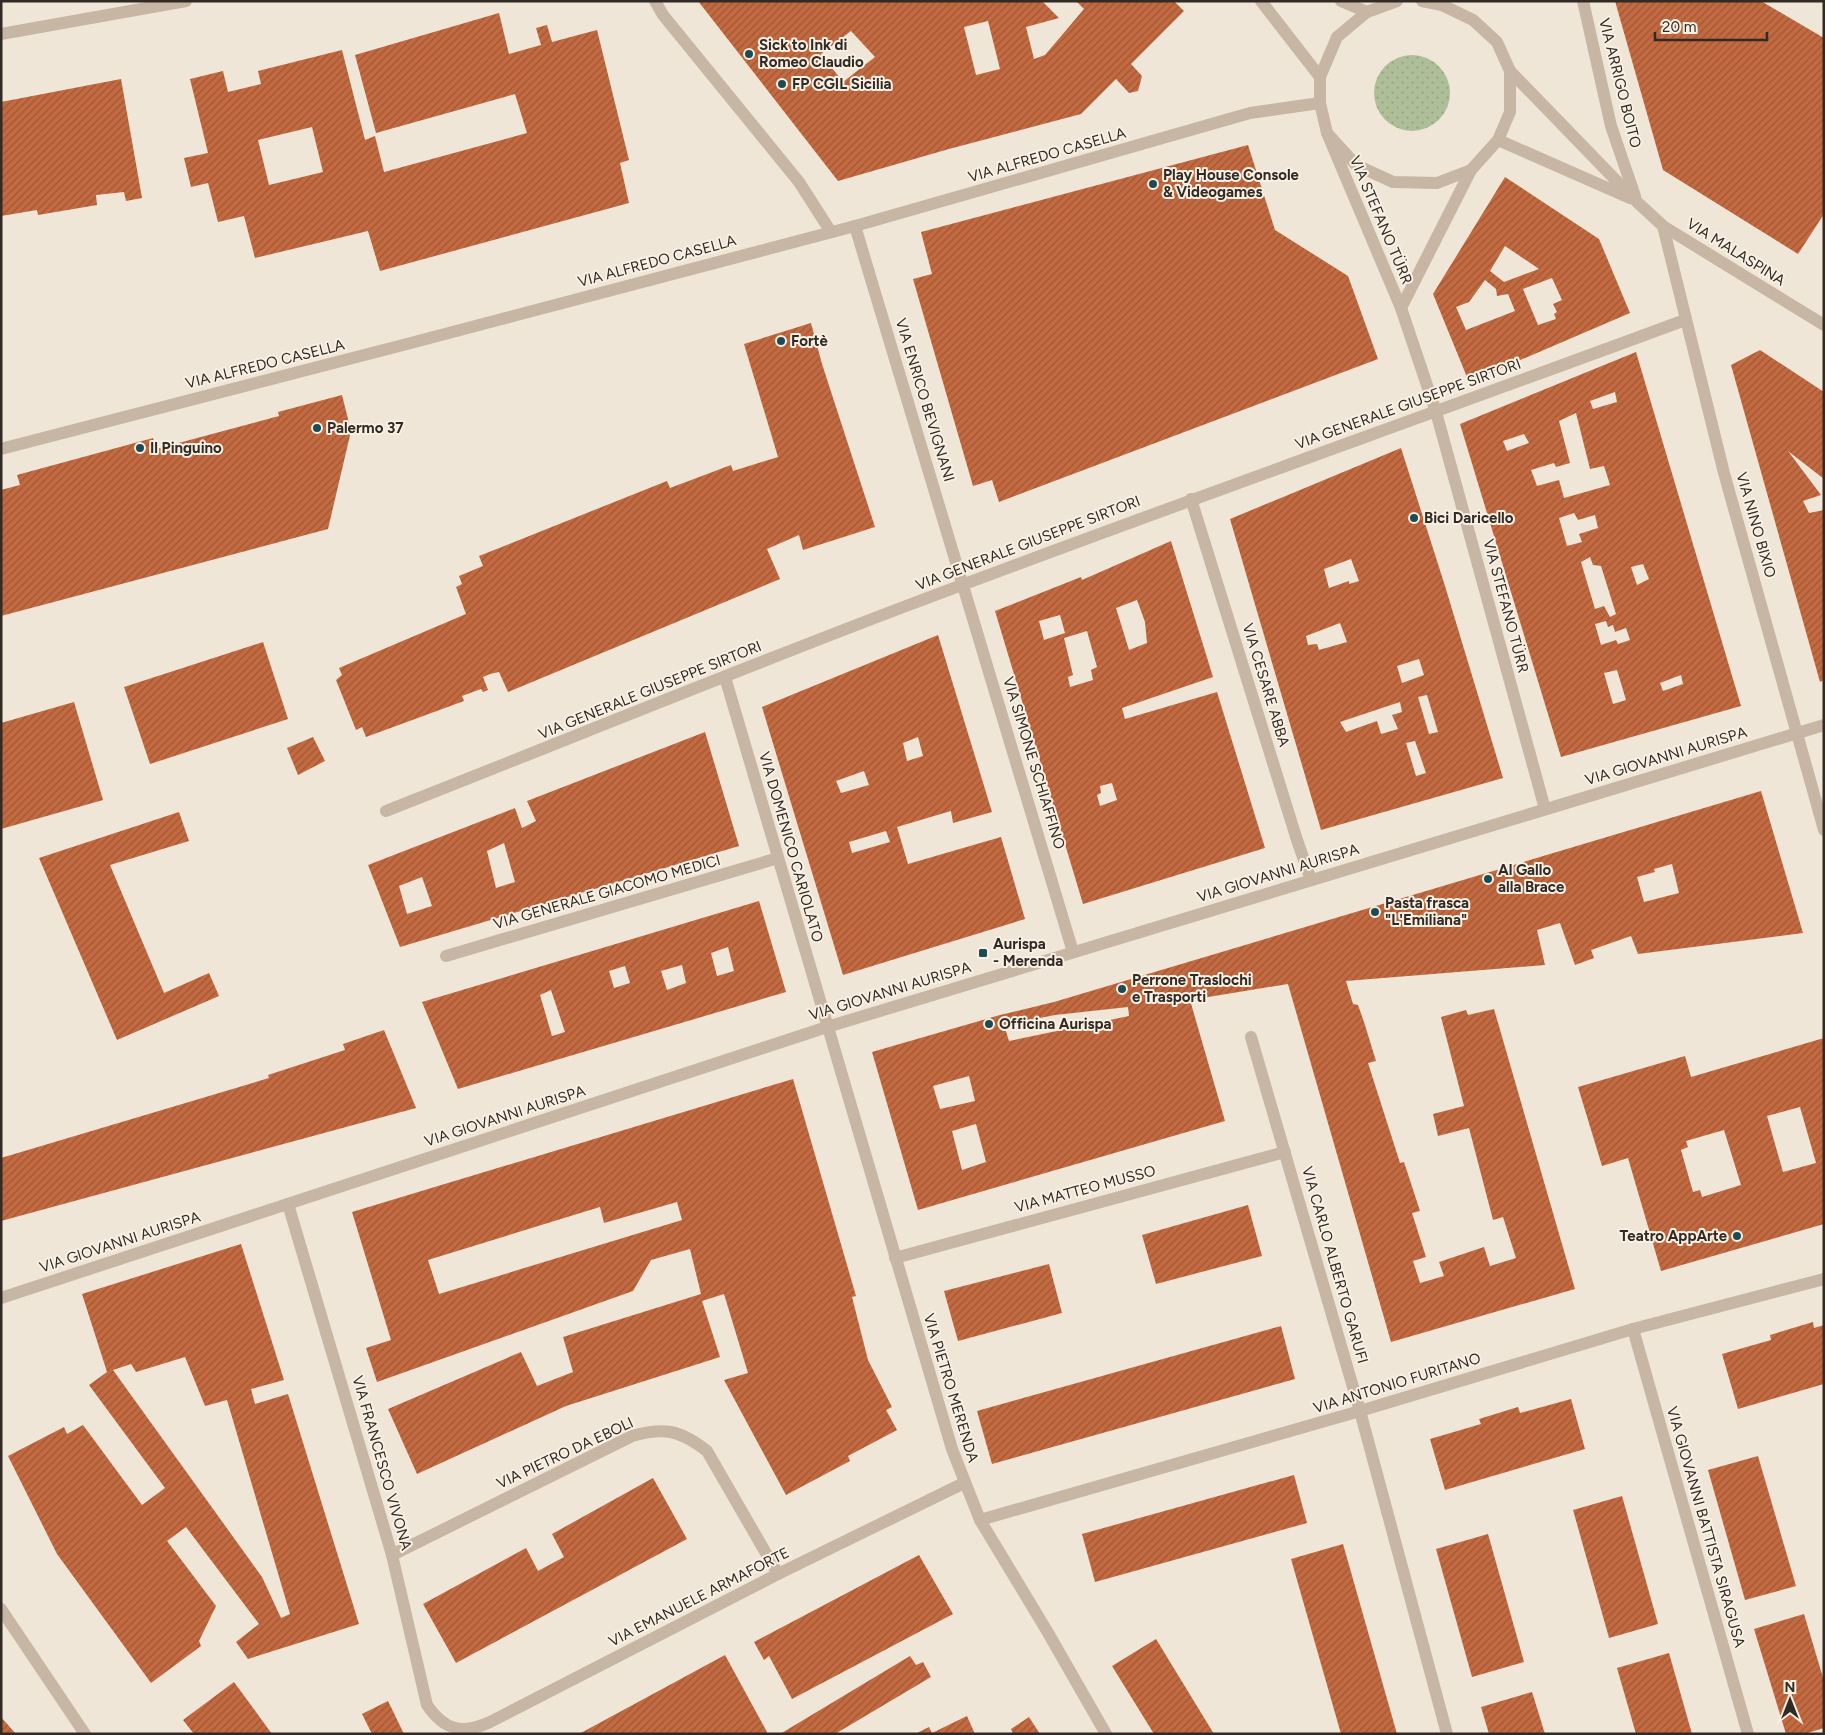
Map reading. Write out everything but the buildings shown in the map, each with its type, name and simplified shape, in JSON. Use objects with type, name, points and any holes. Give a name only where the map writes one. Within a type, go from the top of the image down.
[{"type":"street","points":[[1,34],[186,1]]},
{"type":"street","points":[[655,1],[663,15],[800,182],[831,232]]},
{"type":"street","points":[[1262,1],[1320,77],[1337,37],[1367,12],[1397,1]]},
{"type":"street","points":[[1341,1],[1367,12]]},
{"type":"street","points":[[1401,308],[1471,170],[1498,140],[1510,112],[1510,70],[1497,42],[1473,20],[1442,5],[1422,1]]},
{"type":"street","name":"VIA ARRIGO BOITO","points":[[1582,1],[1611,126],[1636,201]]},
{"type":"street","name":"VIA MALASPINA","points":[[1510,70],[1636,201],[1663,226],[1824,325]]},
{"type":"street","name":"VIA STEFANO TÜRR","points":[[1320,77],[1320,103],[1327,133],[1401,308],[1436,412],[1545,809]]},
{"type":"street","name":"VIA ALFREDO CASELLA","points":[[1,449],[855,226],[1250,113],[1320,103]]},
{"type":"street","points":[[1327,133],[1356,165],[1393,182],[1437,183],[1471,170]]},
{"type":"street","points":[[1498,140],[1636,201]]},
{"type":"street","name":"VIA ENRICO BEVIGNANI","points":[[855,226],[964,584]]},
{"type":"street","name":"VIA NINO BIXIO","points":[[1663,226],[1724,473],[1824,830]]},
{"type":"street","name":"VIA GENERALE GIUSEPPE SIRTORI","points":[[386,811],[964,584],[1191,499],[1436,412],[1686,320]]},
{"type":"street","name":"VIA CESARE ABBA","points":[[1191,499],[1311,880]]},
{"type":"street","name":"VIA SIMONE SCHIAFFINO","points":[[964,584],[1073,952]]},
{"type":"street","name":"VIA DOMENICO CARIOLATO","points":[[725,677],[827,1027]]},
{"type":"street","name":"VIA GIOVANNI AURISPA","points":[[1,1298],[827,1027],[1824,725]]},
{"type":"street","name":"VIA GENERALE GIACOMO MEDICI","points":[[446,956],[778,858]]},
{"type":"street","name":"VIA PIETRO MERENDA","points":[[827,1027],[952,1449],[964,1483],[980,1520],[1106,1734]]},
{"type":"street","name":"VIA CARLO ALBERTO GARUFI","points":[[1251,1037],[1360,1411],[1447,1734]]},
{"type":"street","name":"VIA MATTEO MUSSO","points":[[895,1258],[1285,1152]]},
{"type":"street","name":"VIA FRANCESCO VIVONA","points":[[288,1204],[392,1555],[427,1705],[435,1717],[447,1726]]},
{"type":"street","name":"VIA ANTONIO FURITANO","points":[[980,1520],[1360,1411],[1634,1329],[1824,1279]]},
{"type":"street","name":"VIA GIOVANNI BATTISTA SIRAGUSA","points":[[1634,1329],[1748,1734]]},
{"type":"street","name":"VIA PIETRO DA EBOLI","points":[[392,1555],[632,1436],[651,1431],[672,1431],[691,1438],[707,1451],[778,1574]]},
{"type":"street","name":"VIA EMANUELE ARMAFORTE","points":[[447,1726],[462,1730],[476,1729],[778,1574],[964,1483]]},
{"type":"street","points":[[1,1608],[85,1734]]},
{"type":"green space","points":[[1412,55],[1427,58],[1439,66],[1447,78],[1450,93],[1447,108],[1439,120],[1427,128],[1412,131],[1397,128],[1385,120],[1377,108],[1374,93],[1377,78],[1385,66],[1397,58]]},
{"type":"place","name":"Sick to Ink di Romeo Claudio","points":[[749,54]]},
{"type":"place","name":"FP CGIL Sicilia","points":[[782,84]]},
{"type":"place","name":"Play House Console & Videogames","points":[[1153,184]]},
{"type":"place","name":"Fortè","points":[[781,341]]},
{"type":"place","name":"Palermo 37","points":[[317,428]]},
{"type":"place","name":"Il Pinguino","points":[[140,448]]},
{"type":"place","name":"Bici Daricello","points":[[1414,518]]},
{"type":"place","name":"Al Gallo alla Brace","points":[[1488,879]]},
{"type":"place","name":"Pasta frasca \"L'Emiliana\"","points":[[1375,912]]},
{"type":"place","name":"Aurispa - Merenda","points":[[983,953]]},
{"type":"place","name":"Perrone Traslochi e Trasporti","points":[[1122,989]]},
{"type":"place","name":"Officina Aurispa","points":[[989,1024]]},
{"type":"place","name":"Teatro AppArte","points":[[1737,1236]]}]
